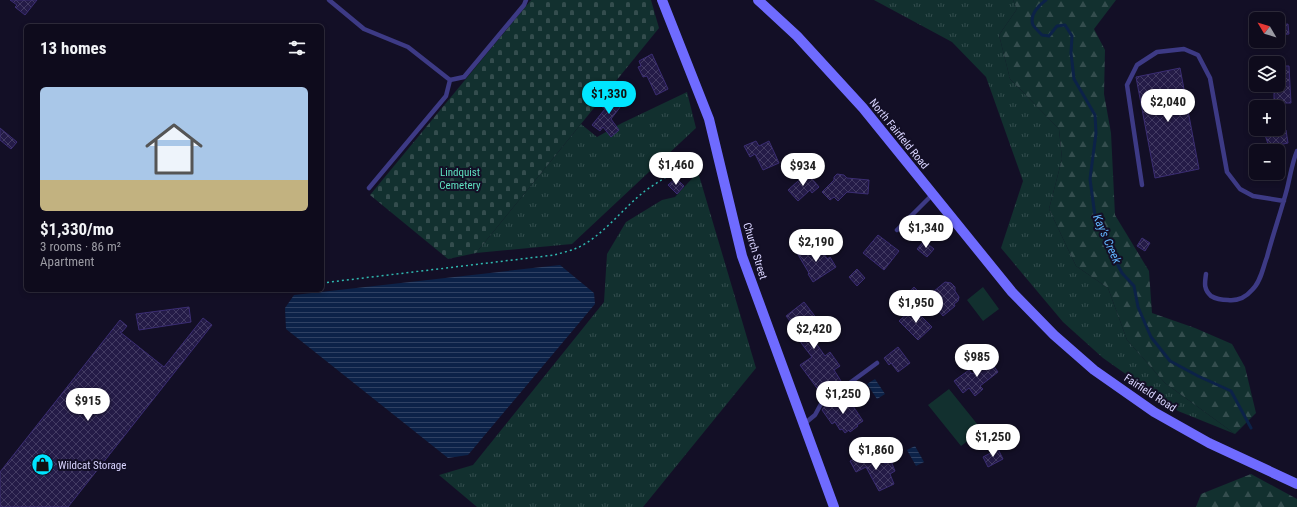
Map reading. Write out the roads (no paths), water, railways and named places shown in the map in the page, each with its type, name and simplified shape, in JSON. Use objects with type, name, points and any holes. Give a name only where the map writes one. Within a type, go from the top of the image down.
[{"type":"main road","name":"Church Street","points":[[662,0],[709,119],[742,256],[834,507]]},
{"type":"main road","name":"North Fairfield Road","points":[[758,0],[797,36],[863,108],[1012,292]]},
{"type":"main road","name":"Fairfield Road","points":[[1012,292],[1054,335],[1094,370],[1154,412],[1209,442],[1297,484]]},
{"type":"lane","points":[[328,0],[364,29],[408,47],[450,80]]},
{"type":"lane","points":[[450,80],[464,77],[524,5],[526,0]]},
{"type":"lane","points":[[1142,185],[1126,85],[1137,65],[1157,52],[1184,49],[1198,55],[1210,78],[1227,172],[1240,189],[1252,196],[1284,201]]},
{"type":"lane","points":[[369,188],[446,96],[450,80]]},
{"type":"lane","points":[[1206,274],[1204,286],[1209,294],[1214,298],[1235,301],[1253,289],[1261,275],[1284,201],[1293,159],[1297,151]]},
{"type":"lane","points":[[897,230],[933,194]]},
{"type":"lane","points":[[803,425],[815,416],[821,404],[877,364]]},
{"type":"water","points":[[560,265],[594,293],[595,304],[468,455],[448,458],[286,329],[285,308],[294,295]]},
{"type":"water","points":[[875,379],[885,394],[877,399],[867,384]]},
{"type":"water","points":[[915,446],[924,462],[916,466],[907,450]]},
{"type":"waterway","name":"Kay's Creek","points":[[1046,0],[1038,7],[1034,14],[1032,18],[1033,25],[1042,35],[1049,36],[1057,26],[1065,25],[1072,36],[1071,53],[1074,79],[1095,115],[1096,133],[1090,179],[1095,216],[1122,273],[1134,286],[1138,307],[1151,337],[1170,361],[1231,391],[1251,428]]},
{"type":"place","name":"Wildcat Storage","points":[[43,465]]},
{"type":"park label","name":"Lindquist Cemetery","points":[[460,178]]}]
